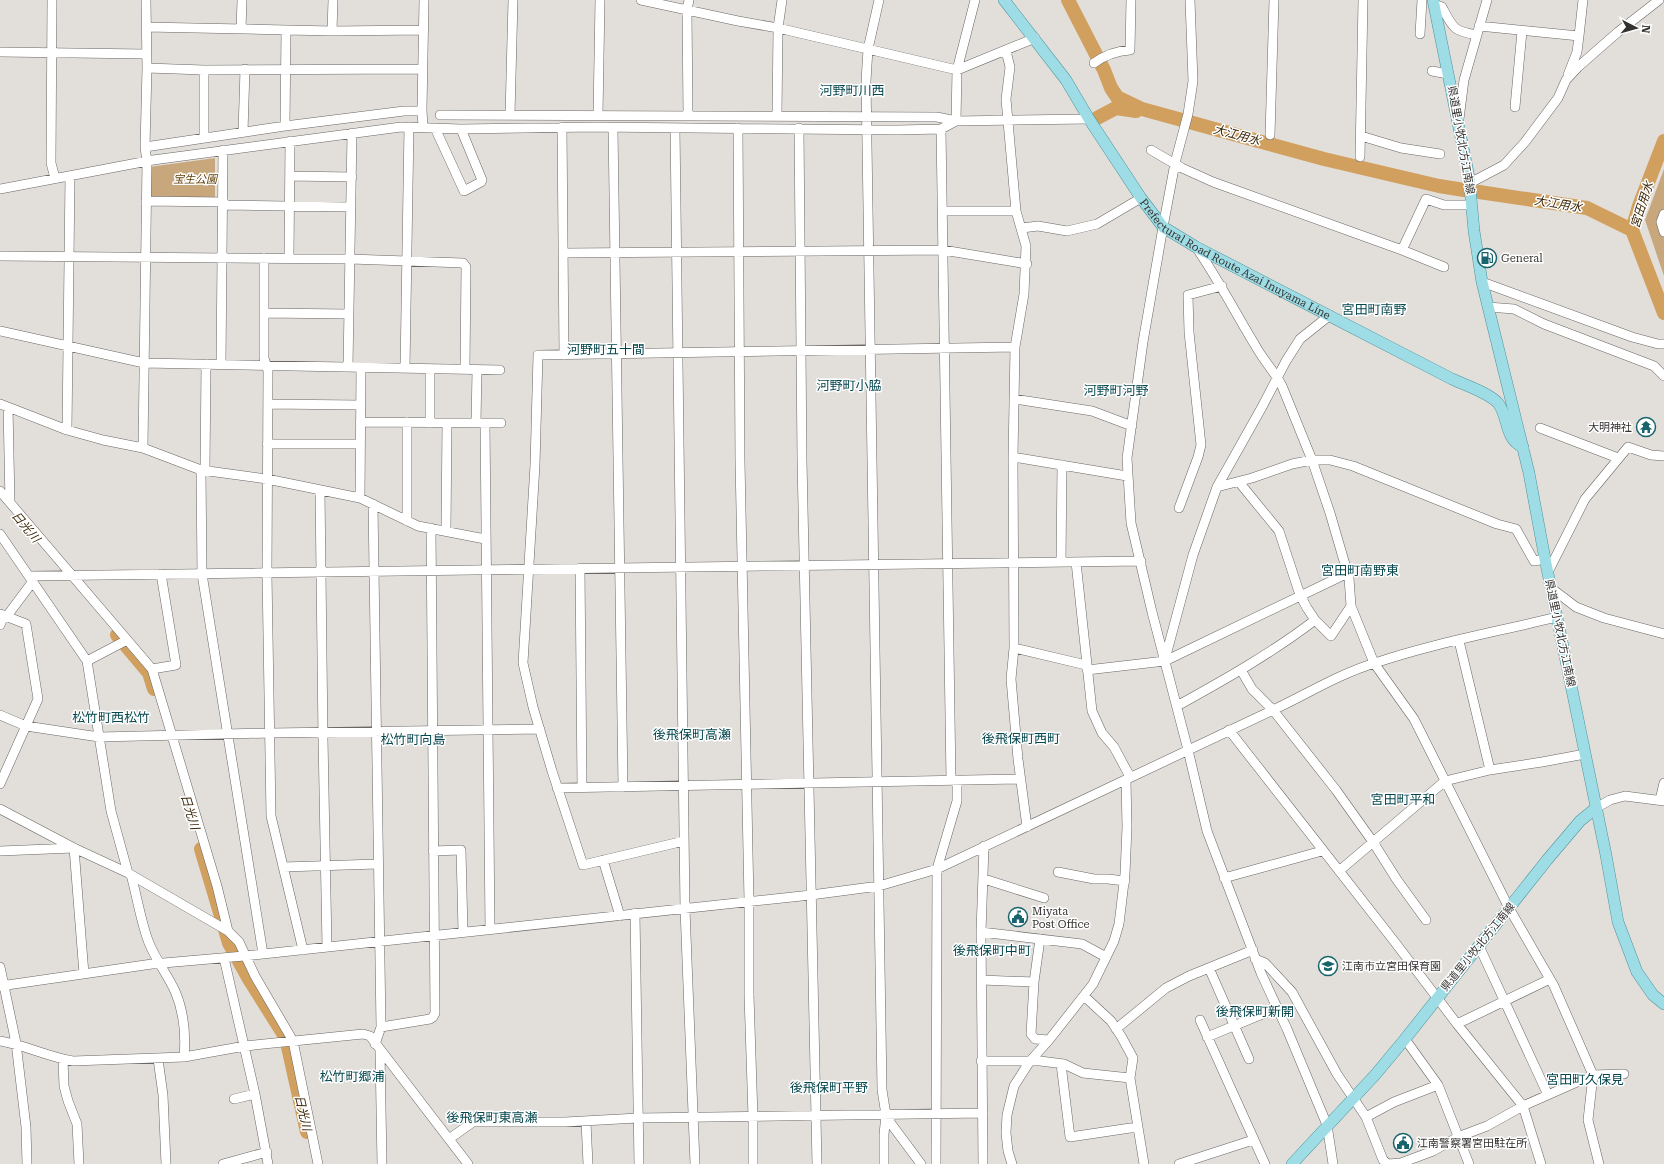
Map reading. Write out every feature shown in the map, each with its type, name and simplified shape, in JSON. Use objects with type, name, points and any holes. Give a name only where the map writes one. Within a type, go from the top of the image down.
[{"type":"main road","name":"Prefectural Road Route Azai Inuyama Line","points":[[1004,0],[1035,38],[1066,80],[1089,119],[1162,227],[1196,247],[1452,379],[1490,396],[1497,402],[1503,411],[1511,438],[1517,445],[1523,447]]},
{"type":"main road","name":"県道里小牧北方江南線","points":[[1292,1164],[1353,1099],[1405,1039],[1547,860],[1580,821],[1596,808],[1523,447],[1482,282],[1470,183],[1433,2]]},
{"type":"main road","points":[[1596,808],[1618,922],[1625,943],[1637,972],[1653,995],[1664,1004]]},
{"type":"street","points":[[52,0],[51,163],[55,178]]},
{"type":"street","points":[[143,448],[146,257],[146,0]]},
{"type":"street","points":[[241,29],[242,0]]},
{"type":"street","points":[[332,31],[333,0]]},
{"type":"street","points":[[423,127],[422,69],[424,0]]},
{"type":"street","points":[[510,115],[513,0]]},
{"type":"street","points":[[598,115],[600,0]]},
{"type":"street","points":[[641,0],[778,28],[957,70],[1035,38]]},
{"type":"street","points":[[688,115],[687,10],[689,0]]},
{"type":"street","points":[[776,115],[778,28],[782,0]]},
{"type":"street","points":[[878,0],[868,49],[866,82],[882,1090],[886,1115],[884,1134],[884,1164]]},
{"type":"street","points":[[956,121],[957,70],[975,0]]},
{"type":"street","points":[[1097,60],[1119,51],[1130,50],[1131,0]]},
{"type":"street","points":[[1190,0],[1193,81],[1188,115],[1175,163],[1162,227],[1127,458],[1131,523],[1207,831],[1254,954],[1327,1126],[1333,1164]]},
{"type":"street","points":[[1270,135],[1274,0]]},
{"type":"street","points":[[1360,157],[1363,0]]},
{"type":"street","points":[[1420,34],[1422,0]]},
{"type":"street","points":[[1458,122],[1464,80],[1487,0]]},
{"type":"street","points":[[1470,183],[1504,165],[1525,142],[1558,98],[1577,52],[1583,0]]},
{"type":"street","points":[[1566,80],[1618,32],[1659,0]]},
{"type":"street","points":[[1433,2],[1442,7],[1452,26],[1461,33],[1478,30],[1522,31],[1579,36]]},
{"type":"street","points":[[146,27],[332,31],[424,30]]},
{"type":"street","points":[[285,126],[286,30]]},
{"type":"street","points":[[1515,107],[1522,31]]},
{"type":"street","points":[[1006,51],[1010,66],[1006,98],[1016,211],[1026,246],[1027,264],[1024,294],[1015,347],[1013,457],[1014,648],[1011,679],[1027,827]]},
{"type":"street","points":[[0,52],[146,54]]},
{"type":"street","points":[[147,68],[204,70],[422,69]]},
{"type":"street","points":[[243,132],[245,69]]},
{"type":"street","points":[[204,70],[204,137]]},
{"type":"street","points":[[1432,71],[1448,74]]},
{"type":"street","points":[[145,147],[204,137],[404,110],[422,111]]},
{"type":"street","points":[[440,115],[867,116],[937,117],[956,121],[1089,119]]},
{"type":"street","points":[[0,189],[146,162],[223,150],[401,127],[461,129],[562,127],[941,129],[956,121]]},
{"type":"street","points":[[405,369],[409,127]]},
{"type":"street","points":[[562,127],[564,355]]},
{"type":"street","points":[[435,128],[464,191],[482,180],[461,129]]},
{"type":"street","points":[[612,128],[623,787]]},
{"type":"street","points":[[675,128],[685,909],[695,1164]]},
{"type":"street","points":[[738,128],[738,251],[749,901],[748,995],[753,1117],[753,1164]]},
{"type":"street","points":[[799,128],[801,351],[817,1164]]},
{"type":"street","points":[[936,1164],[937,869],[957,801],[954,780],[948,564],[941,129]]},
{"type":"street","points":[[348,367],[352,133]]},
{"type":"street","points":[[1361,136],[1400,148],[1440,154]]},
{"type":"street","points":[[289,258],[290,141]]},
{"type":"street","points":[[221,364],[223,150]]},
{"type":"street","points":[[1151,150],[1182,168],[1213,182],[1402,250],[1444,267]]},
{"type":"street","points":[[67,430],[70,176]]},
{"type":"street","points":[[290,176],[352,177]]},
{"type":"street","points":[[1022,228],[1038,226],[1067,231],[1097,224],[1141,198]]},
{"type":"street","points":[[1402,250],[1426,199],[1444,205],[1472,205]]},
{"type":"street","points":[[146,201],[222,202],[227,205],[351,207]]},
{"type":"street","points":[[943,211],[1016,211]]},
{"type":"street","points":[[1664,214],[1661,222],[1664,232]]},
{"type":"street","points":[[1196,247],[1222,286],[1256,347],[1278,377],[1312,460],[1348,573],[1352,606],[1374,663],[1414,719],[1509,908],[1550,979],[1593,1075],[1588,1120],[1599,1164]]},
{"type":"street","points":[[564,253],[943,250],[1027,264]]},
{"type":"street","points":[[0,256],[289,258],[463,263],[466,267],[465,370]]},
{"type":"street","points":[[264,258],[264,358],[268,371],[267,574],[271,816],[303,950]]},
{"type":"street","points":[[1482,282],[1632,337],[1658,344],[1664,344]]},
{"type":"street","points":[[1179,508],[1201,445],[1189,332],[1188,295],[1222,286]]},
{"type":"street","points":[[1488,307],[1514,309],[1544,324],[1654,366],[1664,376]]},
{"type":"street","points":[[264,313],[349,314]]},
{"type":"street","points":[[1164,661],[1193,555],[1217,487],[1300,339],[1330,315]]},
{"type":"street","points":[[0,331],[144,363],[500,370]]},
{"type":"street","points":[[684,841],[648,848],[583,865],[557,788],[523,662],[535,465],[538,356],[1015,347]]},
{"type":"street","points":[[206,364],[202,574],[263,954]]},
{"type":"street","points":[[360,498],[361,368]]},
{"type":"street","points":[[430,369],[430,423]]},
{"type":"street","points":[[476,370],[480,423],[486,570],[489,729],[490,929]]},
{"type":"street","points":[[1014,399],[1092,411],[1132,426]]},
{"type":"street","points":[[268,404],[360,405]]},
{"type":"street","points":[[10,503],[4,406],[67,430],[103,440],[143,448],[203,470],[267,479],[360,498],[418,526],[485,539]]},
{"type":"street","points":[[360,422],[501,423]]},
{"type":"street","points":[[407,422],[407,521]]},
{"type":"street","points":[[446,531],[447,423]]},
{"type":"street","points":[[1540,428],[1618,458]]},
{"type":"street","points":[[267,444],[360,444]]},
{"type":"street","points":[[1548,572],[1585,499],[1628,447],[1650,455],[1664,456]]},
{"type":"street","points":[[1664,450],[1664,461]]},
{"type":"street","points":[[1013,457],[1127,476]]},
{"type":"street","points":[[1217,487],[1240,482],[1292,464],[1312,460],[1330,460],[1354,466],[1497,524],[1516,529],[1534,561],[1545,560]]},
{"type":"street","points":[[1061,562],[1062,465]]},
{"type":"street","points":[[1240,482],[1280,530],[1300,595],[1315,620],[1331,636],[1352,606]]},
{"type":"street","points":[[0,490],[68,575],[124,641],[152,669],[169,735],[217,886],[226,930]]},
{"type":"street","points":[[320,490],[322,733],[327,947]]},
{"type":"street","points":[[373,504],[381,1027],[378,1048],[382,1164]]},
{"type":"street","points":[[381,1027],[430,1019],[435,1013],[430,570],[431,528]]},
{"type":"street","points":[[0,534],[87,660],[111,811],[148,941],[175,992],[182,1011],[185,1029],[184,1057]]},
{"type":"street","points":[[0,625],[4,615],[31,579],[68,575],[197,573],[267,574],[430,570],[1141,561]]},
{"type":"street","points":[[1012,1164],[1008,1151],[1006,1133],[1007,1115],[1014,1086],[1030,1061],[1049,1040],[1093,984],[1114,941],[1120,924],[1125,882],[1128,773],[1114,747],[1102,733],[1092,711],[1086,668],[1076,562]]},
{"type":"street","points":[[580,568],[582,787]]},
{"type":"street","points":[[1014,648],[1086,668],[1164,661],[1348,573]]},
{"type":"street","points":[[152,669],[176,665],[161,574]]},
{"type":"street","points":[[1551,588],[1576,607],[1604,618],[1664,634]]},
{"type":"street","points":[[0,784],[38,699],[26,624],[4,615]]},
{"type":"street","points":[[2,986],[159,964],[303,950],[620,916],[635,913],[685,909],[879,886],[937,869],[1313,691],[1333,679],[1374,663],[1421,649],[1557,617]]},
{"type":"street","points":[[1177,706],[1241,670],[1294,636],[1315,620]]},
{"type":"street","points":[[87,660],[124,641]]},
{"type":"street","points":[[1459,641],[1490,770]]},
{"type":"street","points":[[1241,670],[1252,689],[1273,710],[1336,790],[1426,920]]},
{"type":"street","points":[[0,715],[26,726],[100,737],[540,729]]},
{"type":"street","points":[[1229,730],[1457,1024],[1523,1106],[1541,1164]]},
{"type":"street","points":[[1339,871],[1445,781],[1490,770],[1585,754]]},
{"type":"street","points":[[557,788],[1021,779]]},
{"type":"street","points":[[1596,808],[1610,800],[1625,796],[1662,801],[1664,783]]},
{"type":"street","points":[[0,809],[74,848],[130,874],[226,930],[238,942],[240,956],[289,1041],[318,1164]]},
{"type":"street","points":[[983,1164],[981,932],[984,846]]},
{"type":"street","points":[[0,851],[74,848]]},
{"type":"street","points":[[74,848],[84,974]]},
{"type":"street","points":[[433,851],[461,850],[463,932]]},
{"type":"street","points":[[1224,878],[1322,851]]},
{"type":"street","points":[[603,860],[620,916]]},
{"type":"street","points":[[283,867],[378,864]]},
{"type":"street","points":[[1058,872],[1094,879],[1108,879],[1125,882]]},
{"type":"street","points":[[984,879],[1044,898]]},
{"type":"street","points":[[635,913],[639,1164]]},
{"type":"street","points":[[981,932],[1082,944],[1106,956]]},
{"type":"street","points":[[1040,938],[1034,982],[1031,1034],[1035,1039],[1049,1040]]},
{"type":"street","points":[[1479,946],[1548,1095]]},
{"type":"street","points":[[1116,1029],[1166,988],[1209,968],[1254,954]]},
{"type":"street","points":[[1254,954],[1292,992],[1337,1074],[1366,1117],[1383,1160],[1388,1164],[1401,1163],[1433,1151],[1458,1137],[1487,1126],[1523,1106],[1593,1075],[1624,1074]]},
{"type":"street","points":[[224,958],[245,1046],[267,1152],[268,1164]]},
{"type":"street","points":[[0,967],[2,986],[16,1043],[24,1105],[27,1164]]},
{"type":"street","points":[[1209,968],[1248,1060]]},
{"type":"street","points":[[1457,1024],[1550,979]]},
{"type":"street","points":[[982,980],[1034,982]]},
{"type":"street","points":[[1084,996],[1099,1008],[1116,1029],[1133,1058],[1130,1078],[1144,1164]]},
{"type":"street","points":[[1208,1037],[1277,1008]]},
{"type":"street","points":[[1200,1020],[1265,1164]]},
{"type":"street","points":[[0,1041],[16,1043],[62,1060],[73,1061],[184,1057],[245,1046],[364,1034],[370,1036],[468,1164]]},
{"type":"street","points":[[1405,1039],[1438,1085],[1469,1164]]},
{"type":"street","points":[[158,1058],[163,1095],[166,1164]]},
{"type":"street","points":[[62,1060],[64,1086],[77,1124],[79,1164]]},
{"type":"street","points":[[981,1061],[1030,1061],[1061,1064],[1083,1073],[1130,1078]]},
{"type":"street","points":[[1061,1064],[1070,1137],[1137,1127]]},
{"type":"street","points":[[1366,1117],[1394,1102],[1438,1085]]},
{"type":"street","points":[[234,1100],[255,1094]]},
{"type":"street","points":[[449,1139],[473,1122],[586,1122],[638,1118],[983,1113]]},
{"type":"street","points":[[886,1115],[921,1164]]},
{"type":"street","points":[[586,1122],[588,1164]]},
{"type":"street","points":[[1179,1164],[1253,1140]]},
{"type":"street","points":[[223,1164],[267,1152]]},
{"type":"green space","name":"宝生公園","points":[[215,158],[215,198],[150,197],[149,167]]},
{"type":"green space","points":[[1664,169],[1664,276],[1645,220]]},
{"type":"waterway","name":"大江用水","points":[[1068,0],[1104,70],[1111,88],[1117,97],[1142,109],[1324,159],[1439,186],[1464,190]]},
{"type":"waterway","points":[[1097,118],[1116,108],[1136,111]]},
{"type":"waterway","name":"宮田用水","points":[[1664,141],[1639,206],[1632,230],[1664,313]]},
{"type":"waterway","name":"大江用水","points":[[1479,192],[1587,208],[1632,230]]},
{"type":"waterway","name":"日光川","points":[[117,635],[149,673],[154,689]]},
{"type":"waterway","name":"日光川","points":[[201,849],[229,943],[249,979],[286,1038],[307,1132]]},
{"type":"place","name":"General","points":[[1487,258]]},
{"type":"place","name":"大明神社","points":[[1646,427]]},
{"type":"place","name":"Miyata Post Office","points":[[1018,917]]},
{"type":"place","name":"江南市立宮田保育園","points":[[1328,966]]},
{"type":"place","name":"江南警察署宮田駐在所","points":[[1403,1143]]},
{"type":"district","name":"河野町川西","points":[[852,90]]},
{"type":"district","name":"宮田町南野","points":[[1374,309]]},
{"type":"district","name":"河野町五十間","points":[[606,349]]},
{"type":"district","name":"河野町小脇","points":[[849,385]]},
{"type":"district","name":"河野町河野","points":[[1116,390]]},
{"type":"district","name":"宮田町南野東","points":[[1360,570]]},
{"type":"district","name":"松竹町西松竹","points":[[111,717]]},
{"type":"district","name":"後飛保町高瀬","points":[[692,734]]},
{"type":"district","name":"後飛保町西町","points":[[1021,738]]},
{"type":"district","name":"松竹町向島","points":[[413,739]]},
{"type":"district","name":"宮田町平和","points":[[1403,799]]},
{"type":"district","name":"後飛保町中町","points":[[992,950]]},
{"type":"district","name":"後飛保町新開","points":[[1255,1011]]},
{"type":"district","name":"松竹町郷浦","points":[[352,1076]]},
{"type":"district","name":"宮田町久保見","points":[[1585,1079]]},
{"type":"district","name":"後飛保町平野","points":[[829,1087]]},
{"type":"district","name":"後飛保町東高瀬","points":[[492,1117]]}]
